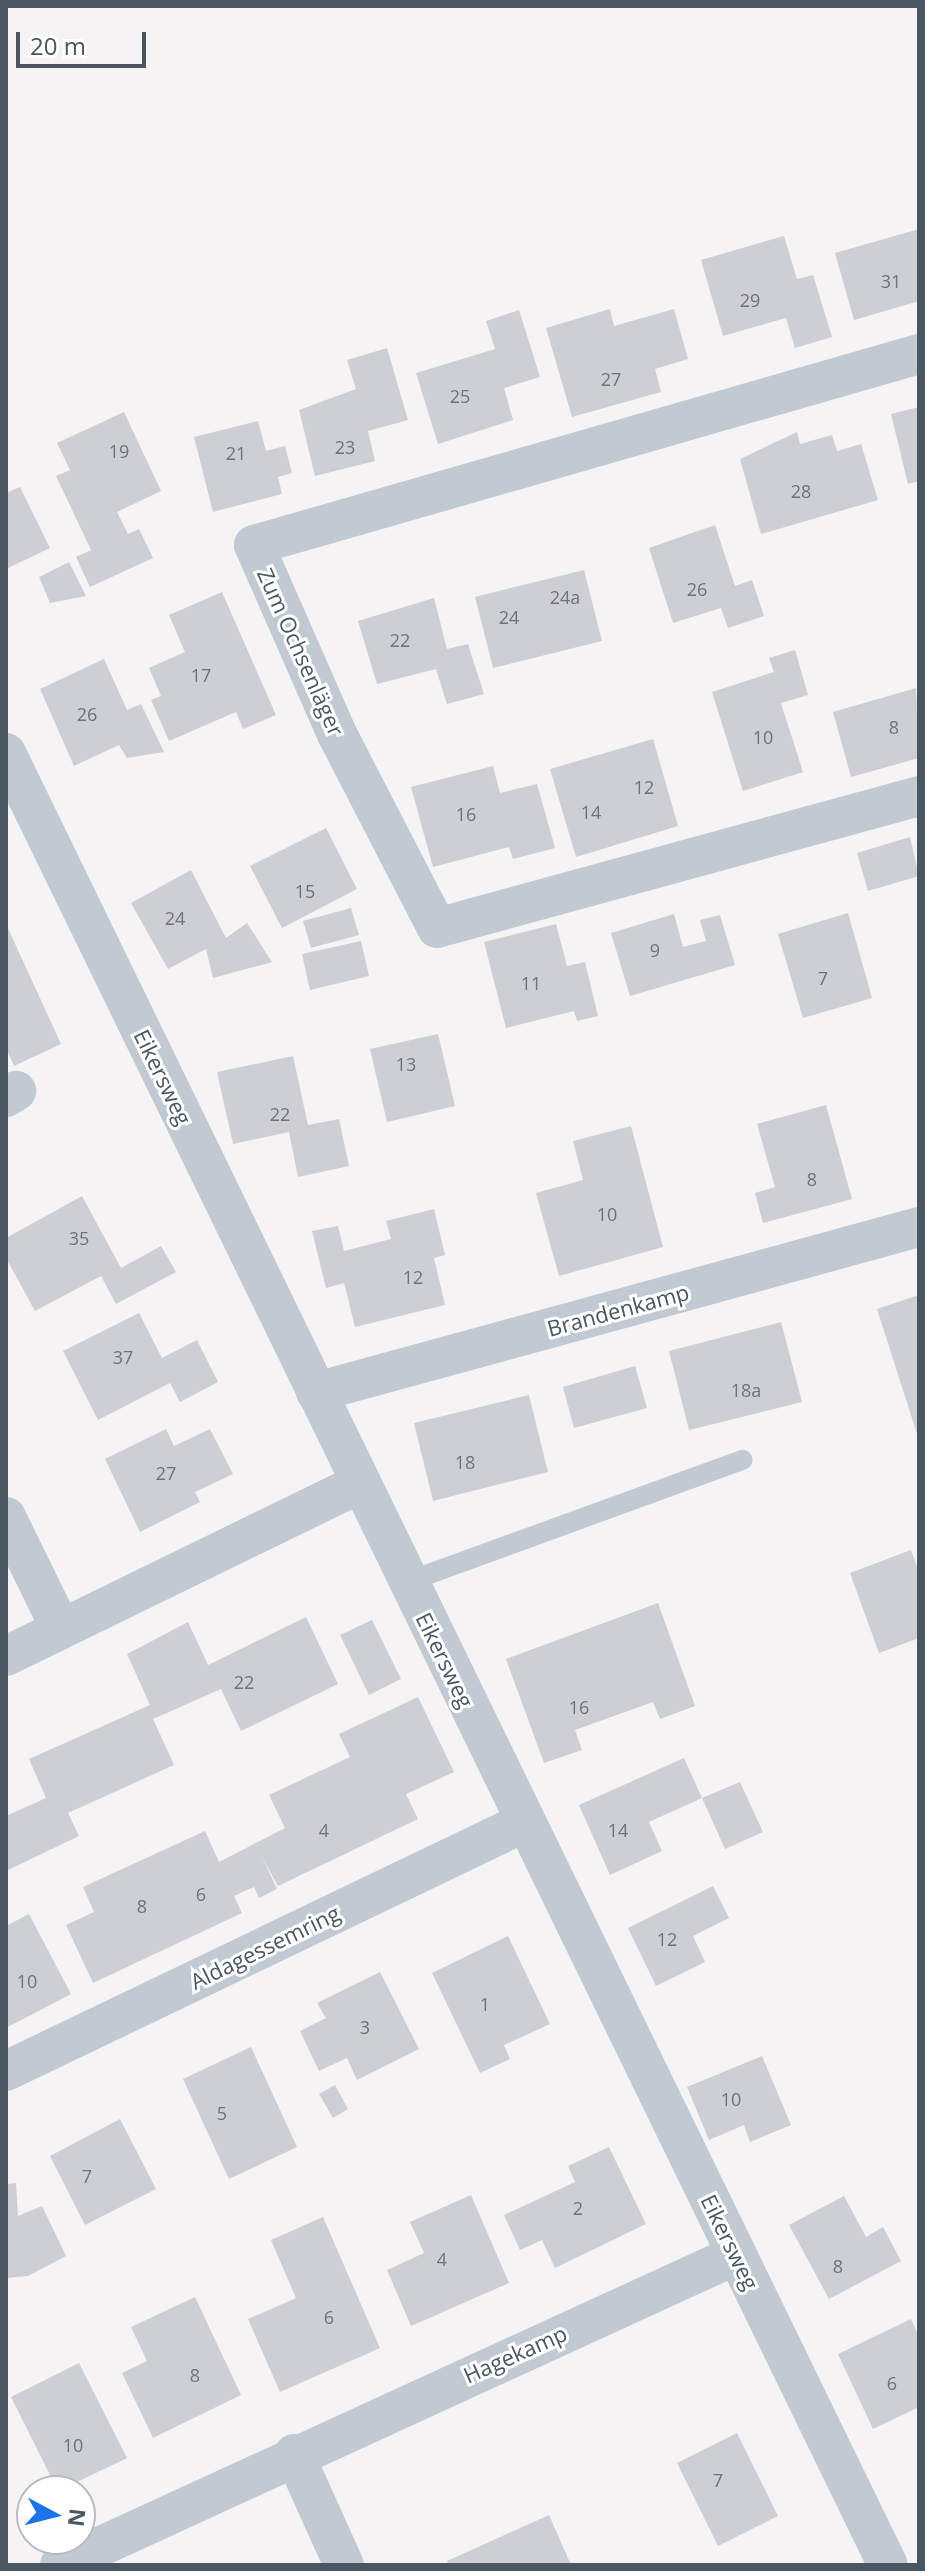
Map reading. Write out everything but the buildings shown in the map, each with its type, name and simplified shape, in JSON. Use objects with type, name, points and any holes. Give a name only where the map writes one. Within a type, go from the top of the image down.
[{"type":"street","name":"Zum Ochsenläger","points":[[919,354],[254,545],[337,734],[437,928],[919,796]]},
{"type":"street","name":"Eikersweg","points":[[6,753],[359,1484],[888,2565]]},
{"type":"street","name":"Brandenkamp","points":[[316,1392],[919,1227]]},
{"type":"street","points":[[6,1656],[60,1627],[359,1484]]},
{"type":"street","points":[[6,1517],[60,1627]]},
{"type":"street","name":"Aldagessemring","points":[[6,2071],[525,1822]]},
{"type":"street","name":"Hagekamp","points":[[60,2565],[294,2454],[736,2255]]},
{"type":"street","points":[[294,2454],[344,2565]]},
{"type":"lane","points":[[407,1582],[742,1460]]}]
